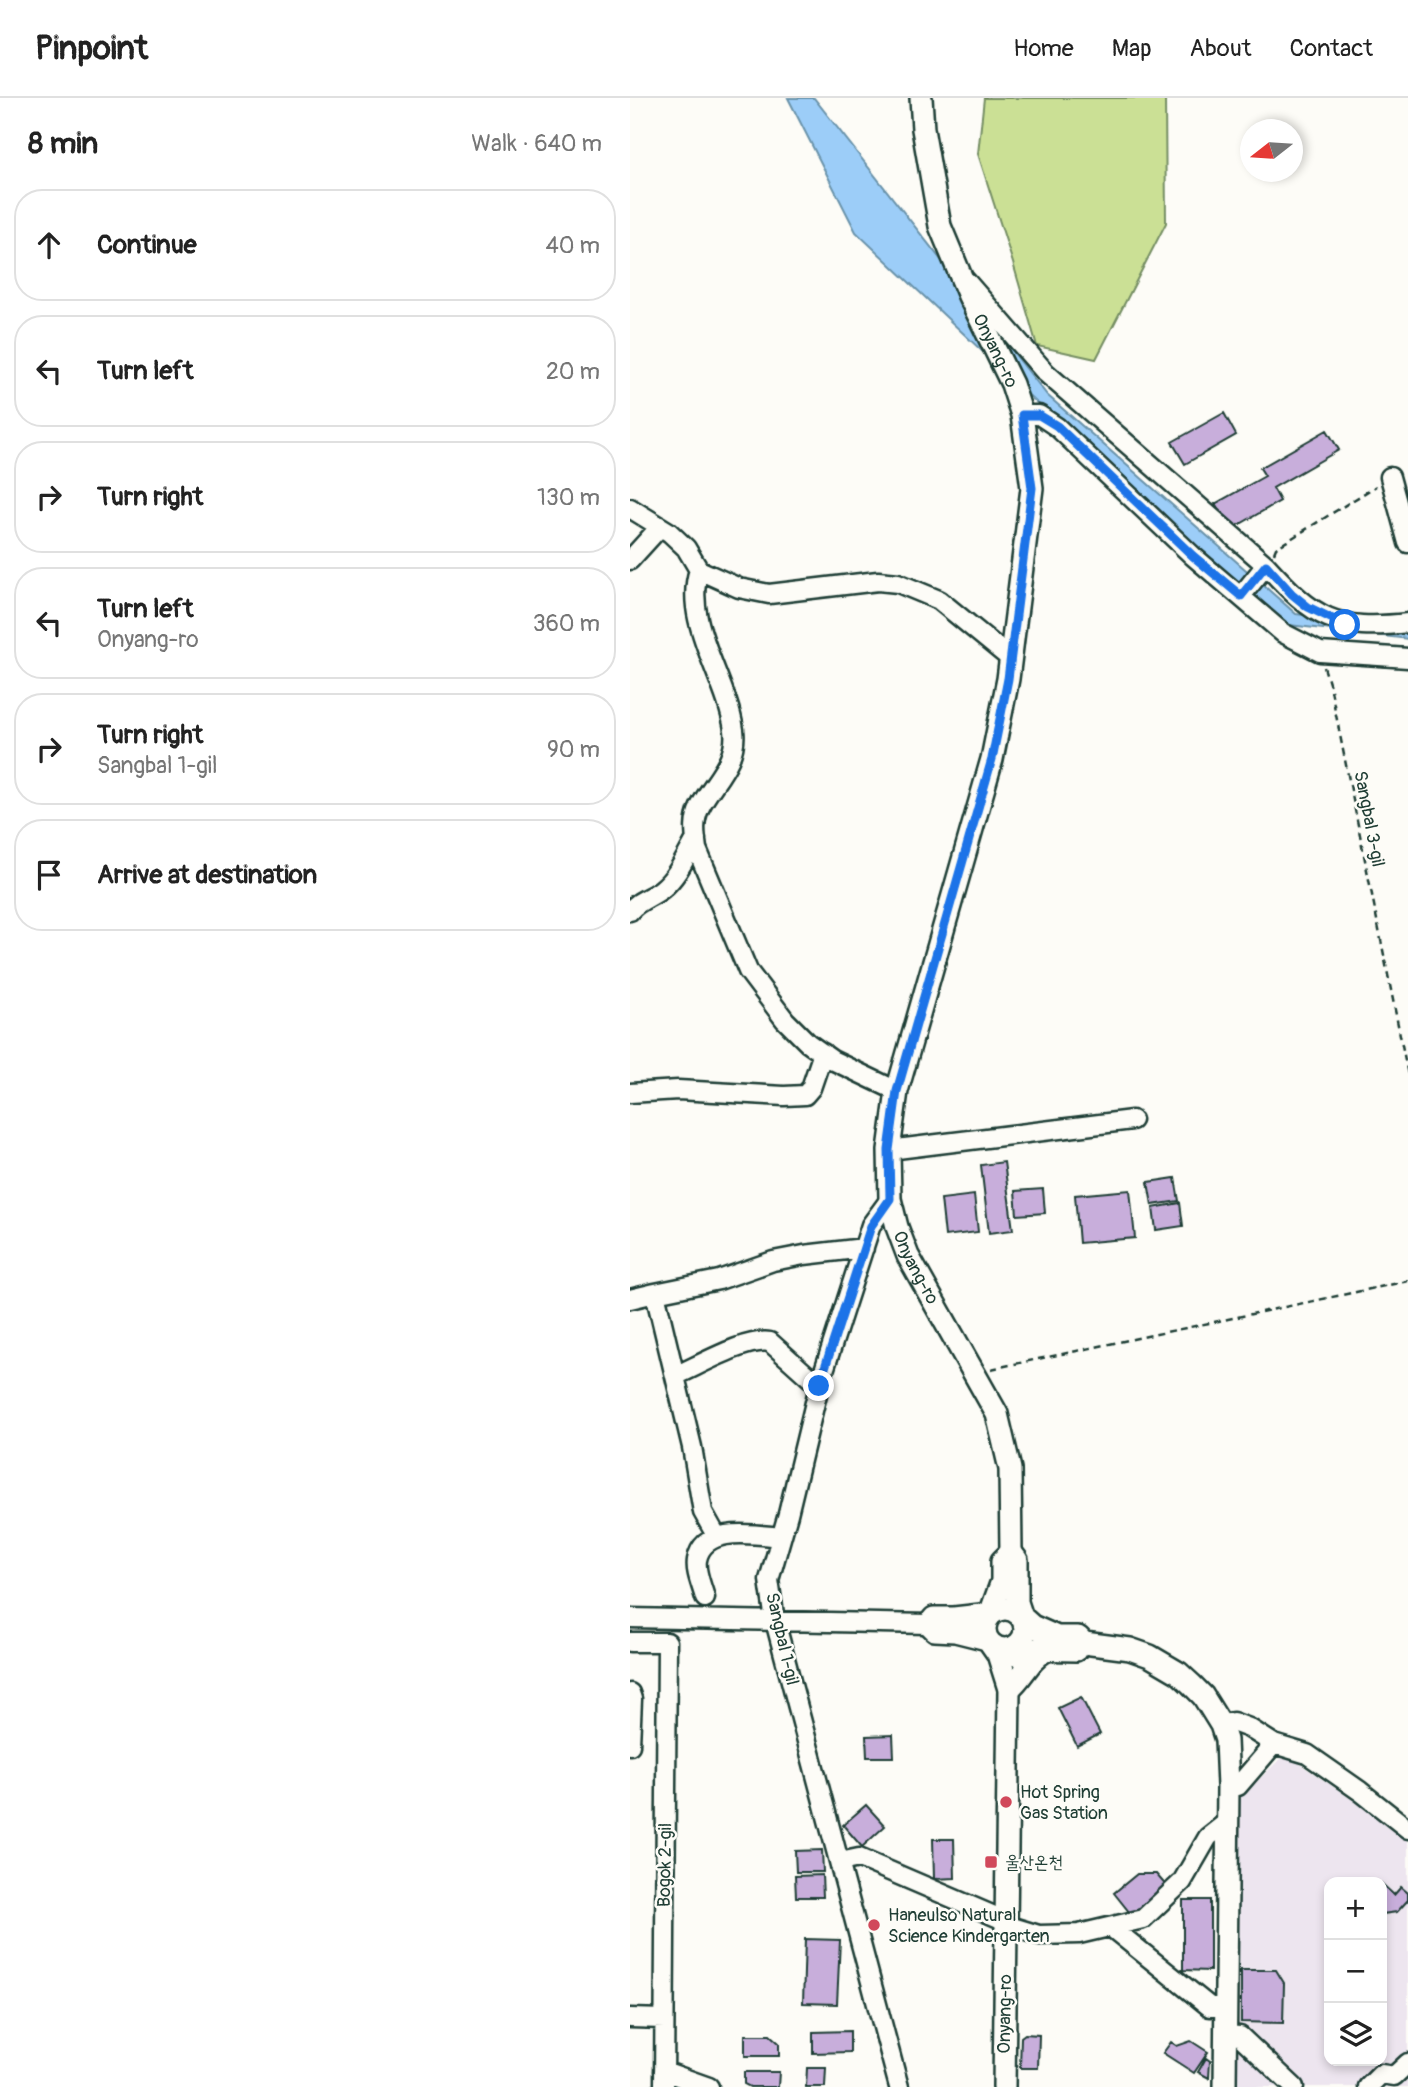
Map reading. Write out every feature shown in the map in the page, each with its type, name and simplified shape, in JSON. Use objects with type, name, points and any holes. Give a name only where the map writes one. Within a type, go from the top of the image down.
[{"type":"main road","name":"Onyang-ro","points":[[921,98],[923,129],[940,226],[960,275],[1012,384],[1022,415],[1032,488],[1010,659],[992,759],[897,1091],[889,1150],[890,1199],[908,1256],[997,1414],[1010,1469],[1011,1552]]},
{"type":"main road","points":[[1011,1552],[1017,1560],[1017,1602],[1025,1630],[1016,1646],[1009,1689],[998,1654],[989,1642],[984,1626],[1002,1581],[1002,1562],[1011,1552]]},
{"type":"main road","points":[[1084,1643],[1079,1650],[1016,1646],[1003,1649],[954,1631],[935,1630],[929,1624],[934,1618],[990,1614],[996,1610],[1010,1609],[1057,1637],[1078,1637],[1084,1643],[1129,1649],[1150,1656],[1165,1664],[1197,1690],[1221,1725],[1226,1740],[1228,1786],[1225,2087]]},
{"type":"main road","points":[[1009,1689],[1020,1680],[1033,1658],[1046,1650]]},
{"type":"main road","name":"Onyang-ro","points":[[1004,2087],[1009,1689]]},
{"type":"street","points":[[960,275],[1001,319],[1045,373],[1308,607],[1345,625],[1372,627],[1408,623]]},
{"type":"street","points":[[1022,415],[1039,415],[1057,426],[1193,556],[1244,594],[1283,634],[1320,652],[1408,658]]},
{"type":"street","points":[[1390,477],[1408,543]]},
{"type":"street","points":[[630,508],[660,527],[685,548],[699,570],[739,588],[769,594],[878,581],[898,583],[939,600],[1010,659]]},
{"type":"street","points":[[630,560],[660,527]]},
{"type":"street","points":[[1244,594],[1264,569]]},
{"type":"street","points":[[699,570],[695,583],[698,615],[734,732],[733,751],[724,772],[699,808],[694,827],[696,849],[748,971],[785,1020],[808,1043],[823,1053],[897,1091]]},
{"type":"street","points":[[630,911],[661,890],[674,877],[695,838]]},
{"type":"street","points":[[630,1093],[678,1090],[805,1095],[811,1088],[823,1053]]},
{"type":"street","points":[[889,1150],[1132,1120]]},
{"type":"street","name":"Sangbal 1-gil","points":[[890,1199],[871,1226],[819,1386],[769,1580],[775,1622],[899,2087]]},
{"type":"street","points":[[717,1537],[703,1512],[677,1375],[638,1295],[719,1280],[772,1261],[864,1248]]},
{"type":"street","points":[[677,1375],[763,1341],[770,1342],[819,1386]]},
{"type":"street","points":[[705,1598],[698,1574],[697,1558],[703,1548],[717,1537],[732,1533],[781,1537]]},
{"type":"street","points":[[630,1618],[929,1624]]},
{"type":"street","name":"Bogok 2-gil","points":[[630,1642],[667,1642],[664,2079]]},
{"type":"street","points":[[630,1693],[630,1745]]},
{"type":"street","points":[[1221,1725],[1233,1723],[1249,1728],[1274,1744],[1307,1754],[1408,1829]]},
{"type":"street","points":[[1228,1786],[1238,1786],[1274,1744]]},
{"type":"street","points":[[841,1862],[859,1858],[1039,1935],[1079,1934],[1143,1919],[1182,1882],[1208,1837],[1227,1822]]},
{"type":"street","points":[[1112,1928],[1210,2007],[1225,2007]]},
{"type":"street","points":[[630,2018],[664,2019]]},
{"type":"street","points":[[1225,2035],[1240,2036],[1294,2087]]},
{"type":"street","points":[[1368,2087],[1381,2074],[1394,2076],[1408,2063]]},
{"type":"street","points":[[664,2079],[709,2087]]},
{"type":"path","points":[[1264,569],[1276,548],[1390,477]]},
{"type":"path","name":"Sangbal 3-gil","points":[[1320,652],[1331,690],[1408,1075]]},
{"type":"path","points":[[974,1372],[1408,1281]]},
{"type":"shaded area","points":[[1285,1754],[1408,1837],[1408,2087],[1237,2087],[1238,1800]]},
{"type":"green space","points":[[984,98],[1165,98],[1166,223],[1096,359],[1037,346],[978,154]]},
{"type":"water","points":[[788,98],[814,98],[1047,395],[1296,614],[1408,628],[1408,639],[1289,625],[1217,573],[856,232]]},
{"type":"building","points":[[1224,413],[1236,435],[1185,464],[1172,442]]},
{"type":"building","points":[[1327,430],[1339,450],[1273,488],[1280,501],[1230,530],[1215,504],[1265,476],[1260,468]]},
{"type":"building","points":[[1004,1162],[1013,1230],[989,1233],[981,1165]]},
{"type":"building","points":[[1175,1178],[1179,1201],[1152,1205],[1148,1182]]},
{"type":"building","points":[[1043,1189],[1045,1213],[1017,1215],[1015,1191]]},
{"type":"building","points":[[1130,1190],[1135,1238],[1079,1243],[1075,1195]]},
{"type":"building","points":[[974,1195],[978,1232],[945,1236],[941,1199]]},
{"type":"building","points":[[1180,1203],[1183,1226],[1156,1230],[1153,1208]]},
{"type":"building","points":[[1081,1697],[1100,1734],[1077,1746],[1058,1708]]},
{"type":"building","points":[[893,1735],[894,1757],[867,1757],[866,1736]]},
{"type":"building","points":[[866,1805],[885,1826],[862,1847],[843,1825]]},
{"type":"building","points":[[933,1839],[954,1839],[955,1878],[934,1879]]},
{"type":"building","points":[[822,1850],[823,1872],[796,1872],[795,1851]]},
{"type":"building","points":[[1137,1874],[1156,1874],[1169,1889],[1134,1918],[1114,1893]]},
{"type":"building","points":[[822,1875],[823,1897],[796,1897],[795,1876]]},
{"type":"building","points":[[1401,1887],[1408,1893],[1408,1900],[1397,1912],[1387,1913],[1387,1889],[1394,1895]]},
{"type":"building","points":[[1183,1900],[1210,1900],[1210,1971],[1183,1970]]},
{"type":"building","points":[[805,1939],[840,1940],[837,2004],[803,2003]]},
{"type":"building","points":[[1241,1970],[1276,1970],[1284,1983],[1283,2023],[1241,2022]]},
{"type":"building","points":[[850,2031],[850,2052],[813,2053],[813,2032]]},
{"type":"building","points":[[1025,2034],[1039,2035],[1038,2068],[1020,2068],[1021,2037]]},
{"type":"building","points":[[745,2035],[770,2035],[779,2043],[779,2056],[745,2056]]},
{"type":"building","points":[[1191,2041],[1208,2052],[1194,2073],[1163,2053],[1171,2042],[1177,2046]]},
{"type":"building","points":[[1206,2058],[1210,2061],[1209,2078],[1198,2072]]},
{"type":"building","points":[[807,2068],[826,2068],[825,2087],[806,2087]]},
{"type":"building","points":[[744,2072],[779,2072],[778,2087],[750,2087],[744,2084]]},
{"type":"place","name":"Hot Spring Gas Station","points":[[1006,1802]]},
{"type":"place","name":"울산온천","points":[[991,1862]]},
{"type":"place","name":"Haneulso Natural Science Kindergarten","points":[[874,1925]]},
{"type":"route","points":[[819,1386],[871,1226],[890,1199],[889,1150],[897,1091],[992,759],[1008,679],[1032,488],[1022,415],[1039,415],[1057,426],[1193,556],[1241,596],[1247,592],[1266,565],[1292,594],[1308,607],[1345,625]]}]
